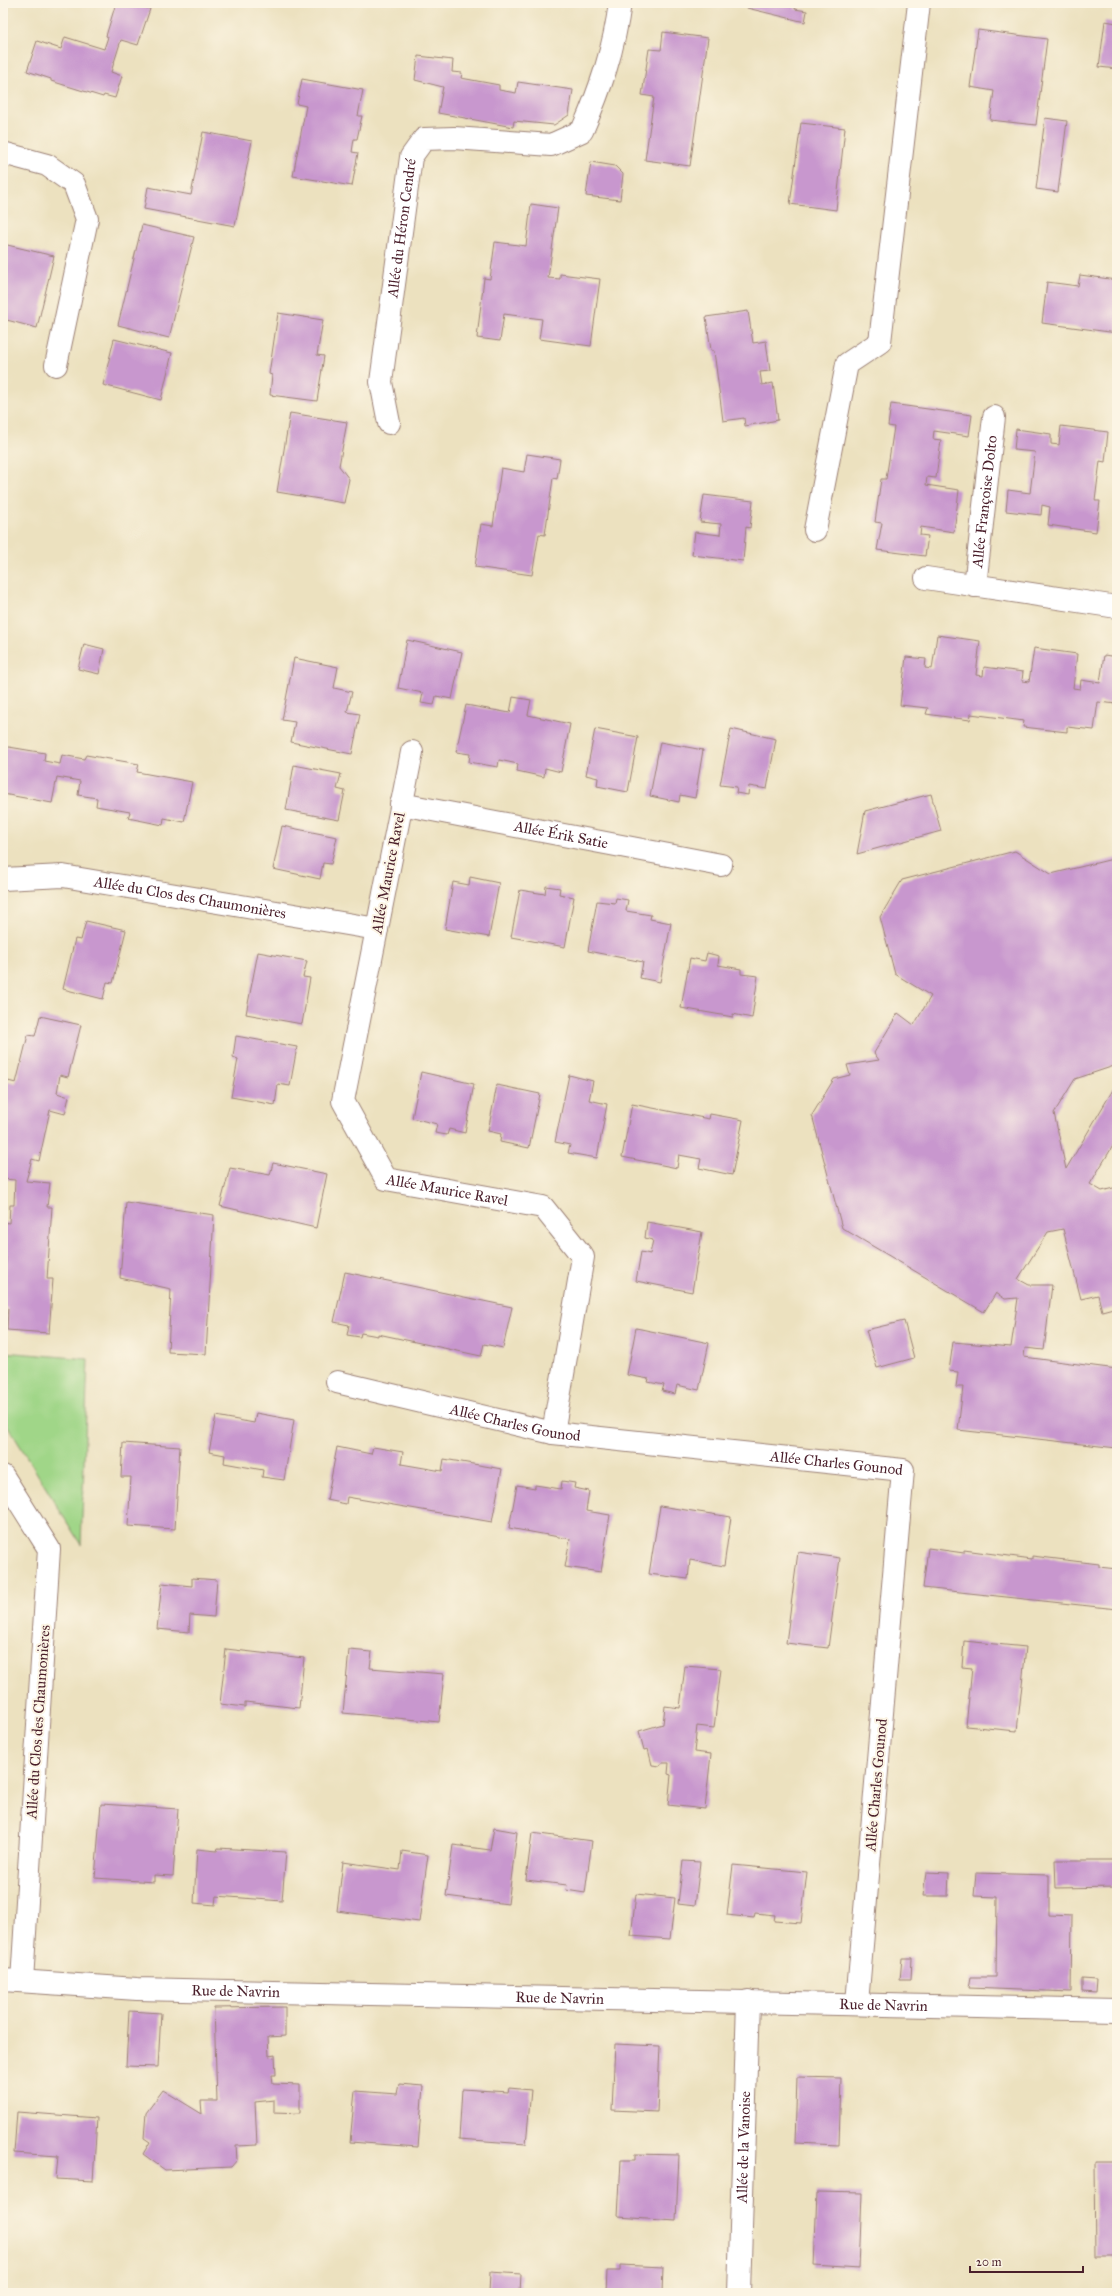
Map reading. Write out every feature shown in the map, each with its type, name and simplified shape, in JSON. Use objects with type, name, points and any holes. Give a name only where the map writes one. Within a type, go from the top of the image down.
[{"type":"street","name":"Allée du Héron Cendré","points":[[389,423],[381,382],[411,157],[424,139],[454,138],[551,145],[582,131],[601,90],[617,28],[620,3]]},
{"type":"street","points":[[815,530],[847,364],[880,342],[919,3]]},
{"type":"street","points":[[3,153],[47,165],[74,184],[87,219],[56,365]]},
{"type":"street","name":"Allée Françoise Dolto","points":[[975,586],[994,417]]},
{"type":"street","name":"Allée Françoise Dolto","points":[[926,578],[1117,607]]},
{"type":"street","name":"Allée Maurice Ravel","points":[[412,752],[343,1101],[386,1179],[543,1207],[583,1257],[553,1433]]},
{"type":"street","name":"Allée Érik Satie","points":[[401,804],[720,865]]},
{"type":"street","name":"Allée du Clos des Chaumonières","points":[[3,879],[63,876],[377,929]]},
{"type":"street","name":"Allée Charles Gounod","points":[[338,1382],[553,1433],[903,1470],[857,2003]]},
{"type":"street","name":"Allée du Clos des Chaumonières","points":[[3,1476],[49,1550],[12,1980]]},
{"type":"street","name":"Rue de Navrin","points":[[12,1980],[137,1989],[857,2003],[1117,2010]]},
{"type":"street","name":"Allée de la Vanoise","points":[[739,2293],[748,2001]]},
{"type":"green space","points":[[3,1352],[88,1359],[81,1545],[3,1418]]},
{"type":"building","points":[[116,3],[130,3],[150,9],[138,45],[121,40],[111,72],[122,76],[115,98],[104,95],[103,97],[51,81],[51,79],[27,71],[37,41],[61,49],[65,37],[104,49],[108,37],[106,36]]},
{"type":"building","points":[[748,3],[796,3],[795,9],[807,11],[805,22],[747,8]]},
{"type":"building","points":[[1105,21],[1117,23],[1117,69],[1099,67]]},
{"type":"building","points":[[978,30],[1047,39],[1036,125],[990,120],[994,91],[970,87]]},
{"type":"building","points":[[663,32],[708,38],[690,166],[645,160],[654,97],[642,95],[649,49],[661,50]]},
{"type":"building","points":[[418,56],[453,60],[452,72],[462,73],[461,78],[499,85],[499,90],[516,93],[518,82],[573,90],[569,115],[554,125],[514,121],[513,127],[438,113],[443,87],[415,80]]},
{"type":"building","points":[[302,79],[363,90],[358,116],[362,116],[357,139],[354,139],[352,152],[358,153],[352,186],[293,176],[306,106],[297,104]]},
{"type":"building","points":[[1045,118],[1067,121],[1058,192],[1036,189]]},
{"type":"building","points":[[801,123],[845,128],[836,210],[790,204]]},
{"type":"building","points":[[203,132],[252,141],[235,226],[144,209],[148,187],[191,195]]},
{"type":"building","points":[[591,162],[615,166],[623,174],[620,200],[586,196]]},
{"type":"building","points":[[531,204],[558,208],[548,278],[560,279],[560,274],[600,279],[591,346],[539,339],[542,319],[504,314],[500,341],[477,338],[484,278],[490,279],[495,242],[526,246]]},
{"type":"building","points":[[142,225],[194,237],[169,338],[118,325]]},
{"type":"building","points":[[3,244],[54,256],[37,328],[3,319]]},
{"type":"building","points":[[1080,275],[1117,280],[1117,333],[1042,323],[1047,282],[1078,286]]},
{"type":"building","points":[[748,311],[753,343],[766,341],[770,371],[760,372],[762,385],[773,383],[778,420],[745,426],[744,418],[723,421],[714,351],[711,350],[706,317]]},
{"type":"building","points":[[278,313],[323,320],[317,355],[324,356],[317,401],[270,395],[272,375],[269,374]]},
{"type":"building","points":[[114,339],[172,353],[161,400],[103,385]]},
{"type":"building","points":[[891,404],[972,415],[969,436],[934,431],[933,439],[941,440],[936,478],[927,477],[926,485],[959,490],[954,532],[921,527],[920,535],[928,536],[925,556],[877,550],[882,523],[875,522],[881,479],[886,479],[894,427],[888,426]]},
{"type":"building","points":[[290,413],[347,422],[339,466],[349,479],[344,503],[277,492]]},
{"type":"building","points":[[1061,426],[1108,432],[1105,462],[1100,461],[1095,501],[1100,501],[1096,532],[1048,525],[1050,507],[1042,505],[1041,515],[1006,511],[1008,490],[1030,493],[1035,452],[1014,450],[1016,429],[1051,434],[1051,444],[1059,445]]},
{"type":"building","points":[[527,454],[560,459],[557,479],[553,478],[545,535],[539,534],[532,575],[475,567],[481,524],[493,526],[501,468],[524,472]]},
{"type":"building","points":[[704,495],[753,501],[750,528],[746,527],[743,561],[692,555],[695,532],[720,535],[721,524],[700,522]]},
{"type":"building","points":[[937,635],[980,641],[976,675],[983,676],[984,667],[1023,672],[1022,681],[1029,682],[1034,648],[1077,654],[1073,688],[1080,689],[1081,680],[1100,683],[1104,655],[1117,657],[1117,704],[1098,702],[1094,730],[1067,727],[1067,732],[1023,727],[1024,721],[971,714],[970,720],[926,714],[928,708],[900,705],[906,657],[926,659],[925,668],[932,669]]},
{"type":"building","points":[[407,640],[462,652],[452,699],[436,696],[434,705],[421,703],[423,693],[398,688]]},
{"type":"building","points":[[84,644],[104,649],[99,674],[78,669]]},
{"type":"building","points":[[294,658],[338,667],[334,688],[352,692],[347,712],[360,714],[352,754],[291,742],[295,722],[282,720]]},
{"type":"building","points":[[513,697],[531,700],[528,715],[570,724],[561,772],[545,768],[544,777],[517,771],[518,764],[499,760],[498,767],[469,762],[470,754],[456,752],[466,705],[510,713]]},
{"type":"building","points":[[595,729],[638,737],[628,792],[597,786],[598,778],[586,775]]},
{"type":"building","points":[[731,729],[776,739],[767,789],[749,786],[748,795],[736,793],[737,787],[720,785]]},
{"type":"building","points":[[660,742],[703,750],[695,798],[680,795],[679,802],[650,796]]},
{"type":"building","points":[[3,746],[45,753],[44,761],[60,764],[62,755],[84,759],[86,755],[139,764],[137,772],[192,782],[184,822],[164,818],[163,825],[128,818],[130,812],[96,806],[97,798],[78,795],[80,781],[57,777],[52,803],[3,794]]},
{"type":"building","points":[[294,765],[341,774],[337,789],[345,791],[339,820],[286,810]]},
{"type":"building","points":[[931,794],[941,831],[857,854],[865,811]]},
{"type":"building","points":[[282,826],[337,837],[331,864],[323,863],[320,879],[273,869]]},
{"type":"building","points":[[1015,851],[1051,874],[1117,858],[1117,1065],[1075,1079],[1054,1113],[1066,1169],[1117,1083],[1117,1139],[1090,1184],[1102,1191],[1117,1187],[1117,1307],[1102,1311],[1098,1295],[1081,1299],[1063,1229],[1048,1232],[1018,1279],[1029,1285],[1052,1285],[1044,1350],[1025,1348],[1024,1357],[1117,1369],[1117,1448],[958,1430],[963,1387],[956,1387],[958,1372],[949,1371],[953,1342],[1011,1347],[1018,1298],[1005,1299],[996,1293],[984,1312],[842,1228],[812,1115],[834,1079],[850,1075],[847,1065],[879,1060],[874,1053],[898,1013],[914,1025],[931,996],[895,974],[880,917],[902,880]]},
{"type":"building","points":[[470,877],[499,883],[489,937],[445,929],[453,882],[469,885]]},
{"type":"building","points":[[546,886],[560,888],[559,894],[574,897],[565,947],[511,937],[520,890],[545,894]]},
{"type":"building","points":[[616,898],[628,900],[626,911],[651,915],[650,919],[671,923],[660,982],[640,978],[643,962],[588,951],[597,901],[615,903]]},
{"type":"building","points":[[86,921],[126,930],[113,983],[107,982],[103,999],[63,989],[75,939],[81,940]]},
{"type":"building","points":[[258,952],[307,961],[303,977],[310,978],[302,1024],[246,1014]]},
{"type":"building","points":[[707,953],[719,956],[718,965],[741,969],[741,974],[758,976],[752,1018],[733,1014],[733,1017],[681,1008],[690,958],[705,961]]},
{"type":"building","points":[[40,1016],[81,1025],[68,1077],[60,1075],[57,1093],[69,1097],[65,1114],[50,1110],[39,1161],[32,1159],[26,1181],[50,1183],[47,1207],[52,1207],[47,1279],[53,1279],[49,1333],[7,1330],[8,1308],[3,1307],[6,1257],[3,1257],[3,1222],[9,1223],[10,1205],[14,1205],[15,1180],[3,1179],[3,1102],[8,1081],[16,1083],[28,1035],[35,1036]]},
{"type":"building","points":[[236,1036],[297,1047],[290,1086],[278,1084],[275,1105],[231,1097],[238,1059],[233,1057]]},
{"type":"building","points":[[421,1072],[474,1084],[465,1133],[449,1129],[447,1135],[435,1133],[437,1124],[412,1118]]},
{"type":"building","points":[[569,1075],[593,1081],[589,1100],[607,1104],[597,1158],[568,1153],[570,1145],[555,1142]]},
{"type":"building","points":[[497,1085],[540,1094],[529,1148],[500,1142],[501,1134],[488,1131]]},
{"type":"building","points":[[632,1104],[709,1119],[710,1114],[743,1120],[732,1175],[699,1168],[701,1159],[679,1155],[677,1168],[622,1157]]},
{"type":"building","points":[[273,1163],[327,1174],[316,1228],[220,1206],[230,1168],[270,1175]]},
{"type":"building","points":[[126,1202],[214,1215],[206,1354],[168,1352],[171,1289],[120,1278]]},
{"type":"building","points":[[647,1222],[702,1232],[692,1292],[636,1281],[641,1252],[650,1254],[653,1240],[645,1238]]},
{"type":"building","points":[[345,1272],[512,1307],[503,1348],[484,1344],[481,1356],[378,1334],[378,1336],[361,1333],[360,1337],[347,1335],[349,1325],[334,1322]]},
{"type":"building","points":[[904,1321],[914,1358],[877,1368],[866,1330]]},
{"type":"building","points":[[636,1328],[709,1343],[699,1390],[677,1385],[675,1394],[662,1391],[664,1385],[648,1382],[649,1379],[627,1375]]},
{"type":"building","points":[[256,1413],[294,1420],[284,1480],[262,1477],[263,1470],[224,1463],[225,1455],[209,1452],[216,1416],[254,1423]]},
{"type":"building","points":[[123,1443],[180,1447],[175,1529],[128,1526],[131,1477],[121,1477]]},
{"type":"building","points":[[337,1447],[371,1454],[373,1447],[403,1452],[401,1464],[442,1471],[444,1459],[502,1469],[492,1522],[347,1497],[346,1504],[327,1500]]},
{"type":"building","points":[[562,1481],[575,1483],[574,1488],[589,1491],[586,1511],[610,1515],[601,1572],[565,1567],[570,1539],[509,1528],[517,1485],[535,1488],[535,1485],[561,1489]]},
{"type":"building","points":[[660,1506],[731,1517],[724,1566],[690,1560],[688,1579],[649,1574]]},
{"type":"building","points":[[928,1548],[964,1553],[964,1550],[1032,1559],[1032,1556],[1099,1564],[1099,1567],[1117,1569],[1117,1609],[923,1588]]},
{"type":"building","points":[[798,1552],[840,1558],[828,1648],[786,1643]]},
{"type":"building","points":[[192,1578],[217,1580],[214,1617],[190,1615],[189,1632],[157,1629],[162,1583],[192,1586]]},
{"type":"building","points":[[964,1641],[1026,1647],[1017,1731],[966,1726],[972,1668],[962,1667]]},
{"type":"building","points":[[226,1649],[304,1658],[299,1708],[245,1702],[245,1707],[220,1704]]},
{"type":"building","points":[[349,1650],[372,1652],[370,1668],[444,1674],[439,1722],[343,1713]]},
{"type":"building","points":[[685,1666],[721,1669],[714,1728],[697,1726],[694,1752],[711,1754],[705,1809],[668,1805],[671,1775],[668,1774],[669,1763],[662,1763],[660,1766],[652,1765],[648,1749],[644,1750],[639,1731],[663,1724],[665,1706],[680,1708]]},
{"type":"building","points":[[101,1804],[178,1809],[173,1876],[154,1875],[154,1882],[95,1878]]},
{"type":"building","points":[[494,1828],[517,1832],[508,1904],[446,1896],[453,1845],[490,1850]]},
{"type":"building","points":[[532,1833],[592,1841],[585,1893],[566,1890],[567,1885],[526,1880]]},
{"type":"building","points":[[218,1848],[286,1852],[282,1901],[216,1896],[215,1905],[194,1903],[197,1849],[217,1851]]},
{"type":"building","points":[[402,1851],[428,1855],[419,1922],[337,1911],[343,1862],[400,1870]]},
{"type":"building","points":[[1055,1860],[1117,1860],[1117,1887],[1056,1888]]},
{"type":"building","points":[[683,1861],[700,1862],[695,1906],[678,1904]]},
{"type":"building","points":[[733,1865],[807,1872],[801,1923],[774,1921],[775,1915],[755,1913],[754,1918],[727,1915]]},
{"type":"building","points":[[926,1872],[949,1873],[948,1896],[923,1896]]},
{"type":"building","points":[[976,1873],[1049,1875],[1049,1915],[1072,1916],[1071,1992],[969,1988],[971,1977],[996,1977],[997,1897],[974,1896]]},
{"type":"building","points":[[636,1894],[675,1898],[670,1939],[631,1936]]},
{"type":"building","points":[[902,1958],[912,1958],[911,1980],[900,1980]]},
{"type":"building","points":[[1082,1979],[1097,1980],[1096,1993],[1082,1992]]},
{"type":"building","points":[[285,2007],[285,2036],[268,2037],[269,2056],[275,2055],[276,2075],[272,2075],[273,2084],[300,2085],[300,2113],[274,2112],[274,2100],[255,2102],[257,2145],[236,2146],[237,2160],[231,2167],[165,2170],[143,2154],[150,2142],[144,2138],[146,2113],[163,2090],[202,2114],[201,2101],[217,2101],[214,2008]]},
{"type":"building","points":[[129,2011],[161,2013],[158,2067],[126,2066]]},
{"type":"building","points":[[615,2044],[660,2046],[657,2112],[612,2110]]},
{"type":"building","points":[[797,2077],[841,2078],[839,2145],[795,2143]]},
{"type":"building","points":[[399,2084],[423,2086],[418,2147],[350,2142],[355,2091],[397,2094]]},
{"type":"building","points":[[509,2088],[531,2090],[526,2144],[459,2139],[462,2089],[508,2092]]},
{"type":"building","points":[[17,2112],[97,2118],[93,2181],[56,2179],[58,2156],[14,2153]]},
{"type":"building","points":[[635,2154],[679,2155],[676,2221],[618,2217],[621,2160],[635,2160]]},
{"type":"building","points":[[1095,2162],[1117,2162],[1117,2256],[1096,2256]]},
{"type":"building","points":[[817,2192],[862,2193],[859,2269],[814,2266]]},
{"type":"building","points":[[620,2265],[663,2267],[662,2293],[606,2293],[607,2271],[620,2271]]},
{"type":"building","points":[[490,2272],[521,2274],[520,2293],[489,2293]]}]
